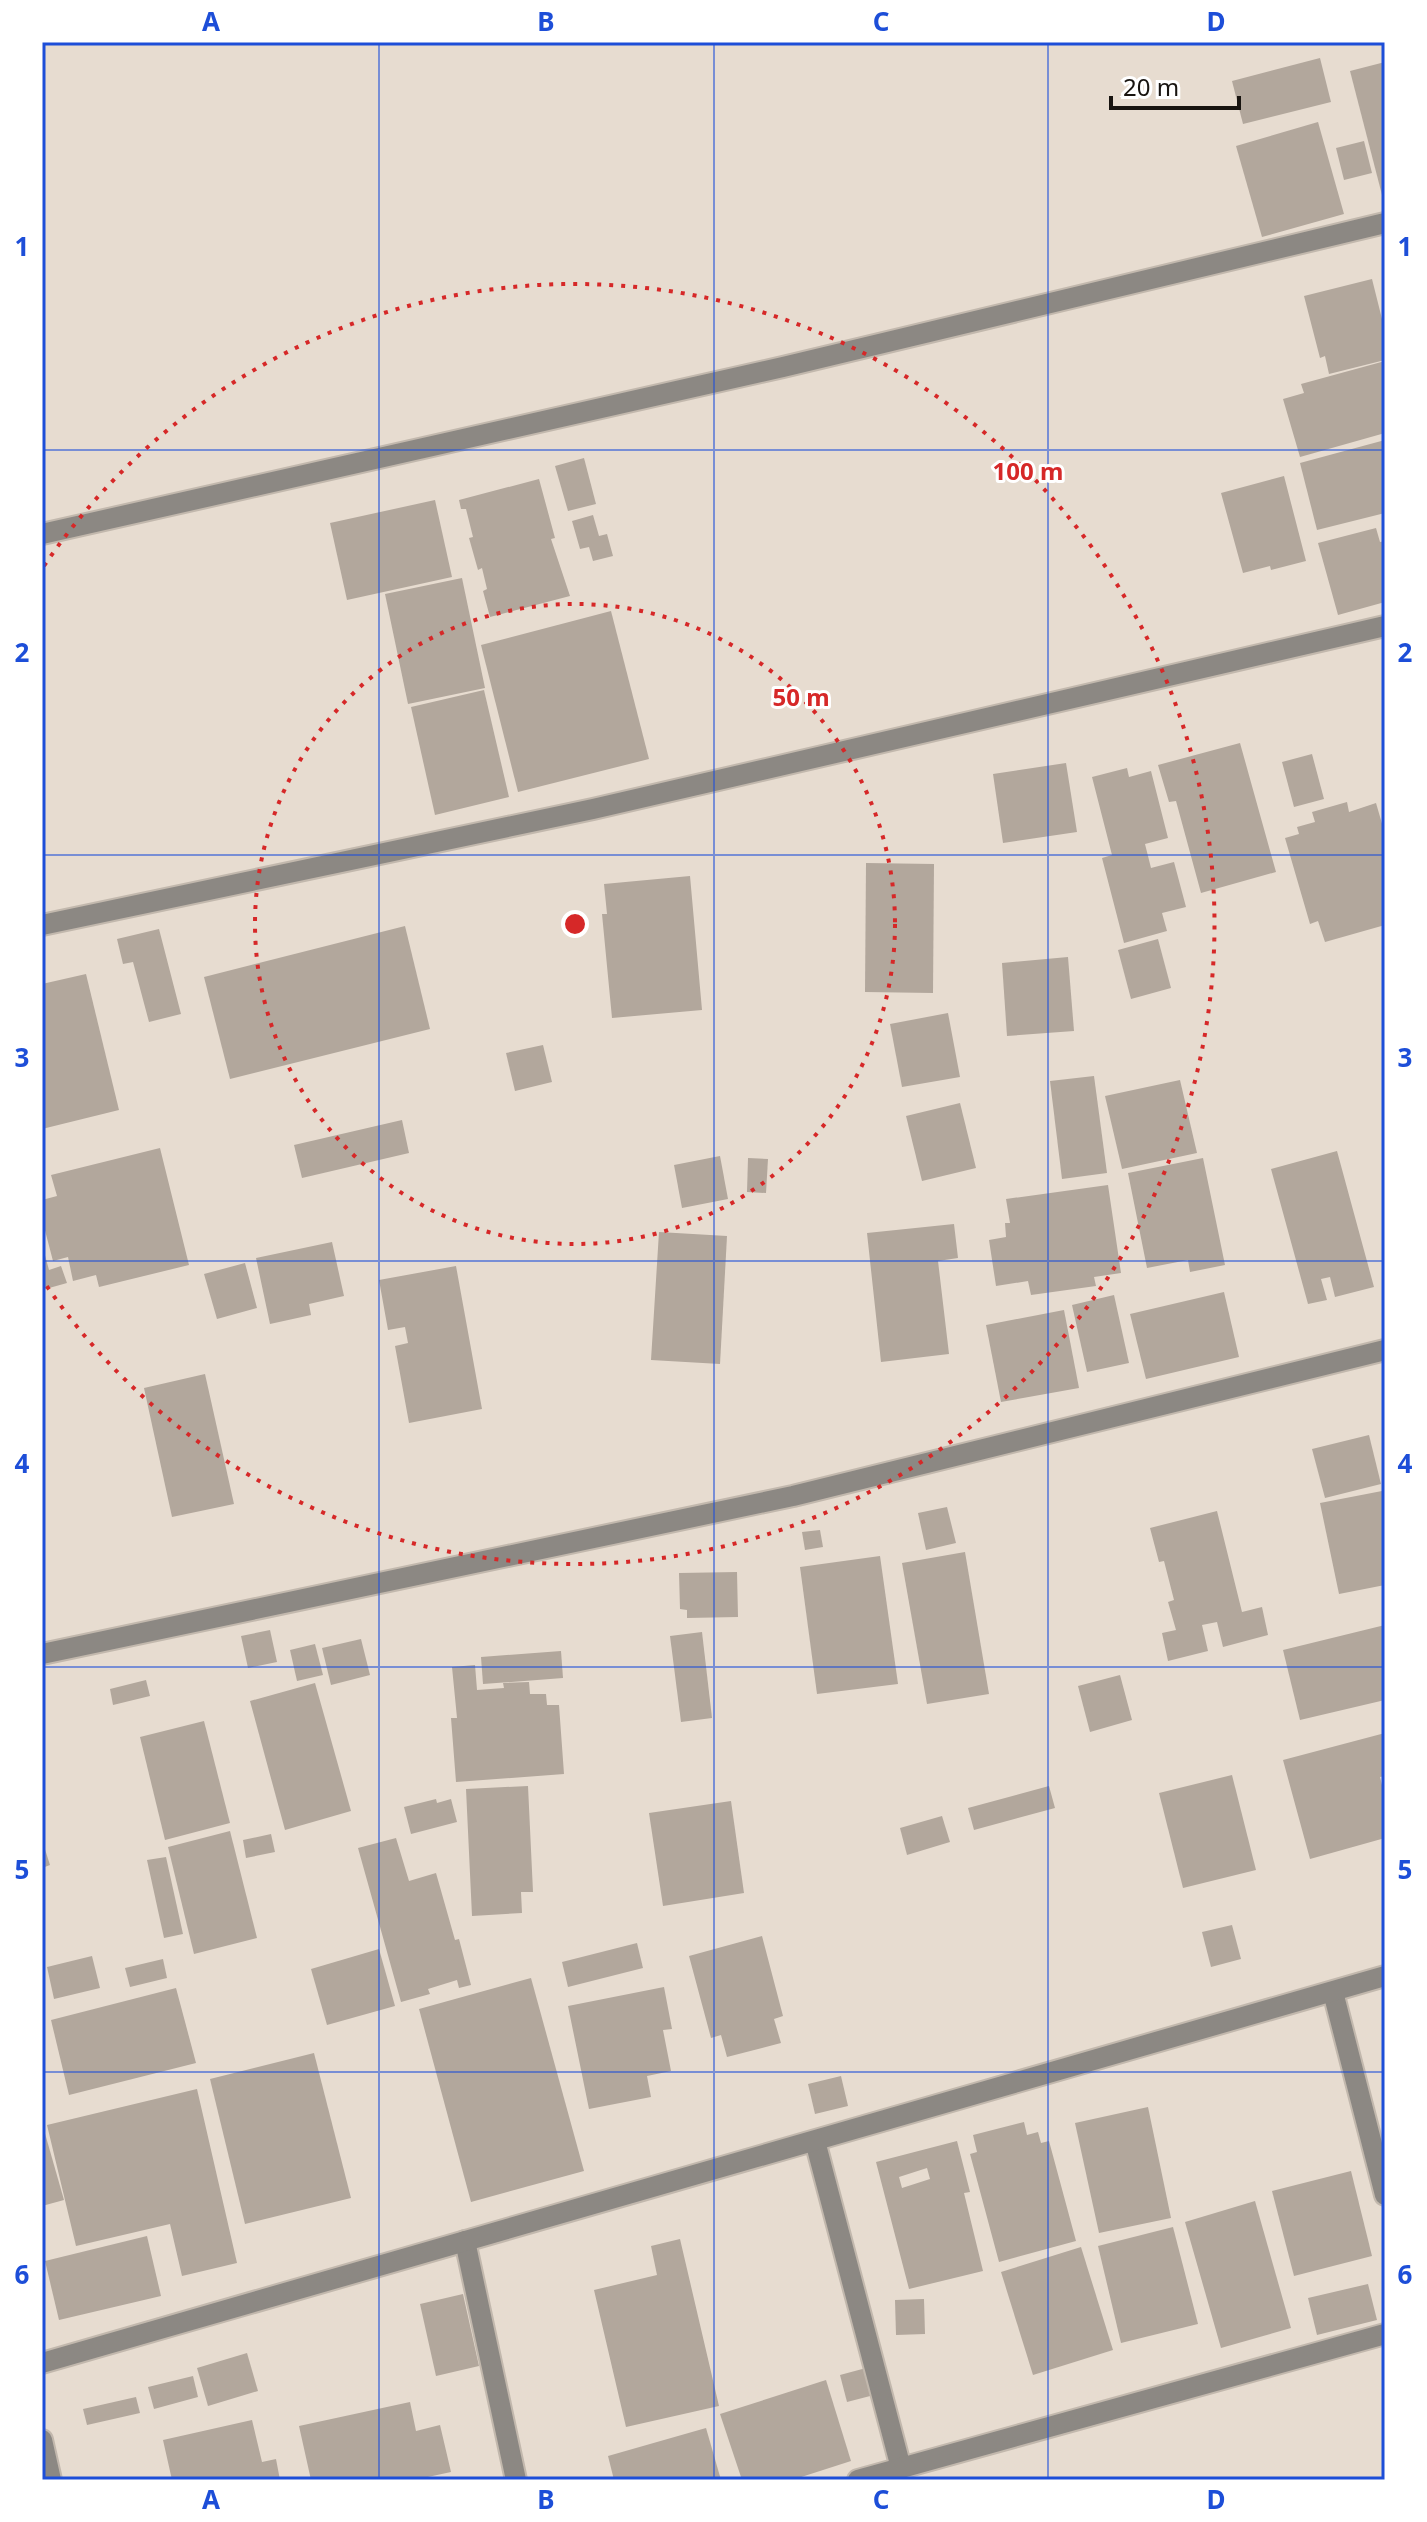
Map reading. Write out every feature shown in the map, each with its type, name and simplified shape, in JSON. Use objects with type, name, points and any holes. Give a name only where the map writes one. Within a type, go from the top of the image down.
[{"type":"street","points":[[42,534],[783,367],[1385,223]]},
{"type":"street","points":[[42,925],[593,809],[1385,626]]},
{"type":"street","points":[[42,1654],[793,1496],[1385,1350]]},
{"type":"street","points":[[42,2363],[1385,1976]]},
{"type":"street","points":[[1333,1992],[1385,2195]]},
{"type":"street","points":[[815,2141],[901,2468]]},
{"type":"street","points":[[465,2241],[516,2480]]},
{"type":"street","points":[[858,2480],[1385,2334]]},
{"type":"street","points":[[42,2440],[51,2480]]},
{"type":"building","points":[[1320,58],[1331,102],[1243,124],[1232,81]]},
{"type":"building","points":[[1385,62],[1385,194],[1382,195],[1350,71]]},
{"type":"building","points":[[1318,122],[1344,214],[1262,237],[1236,146]]},
{"type":"building","points":[[1364,141],[1372,173],[1344,180],[1336,148]]},
{"type":"building","points":[[1372,279],[1385,331],[1385,360],[1329,374],[1325,356],[1320,358],[1304,296]]},
{"type":"building","points":[[1385,361],[1385,433],[1300,457],[1283,399],[1304,393],[1301,384]]},
{"type":"building","points":[[1385,440],[1385,513],[1317,530],[1300,463]]},
{"type":"building","points":[[584,458],[596,504],[568,511],[555,466]]},
{"type":"building","points":[[1284,476],[1306,561],[1243,573],[1221,493]]},
{"type":"building","points":[[539,479],[555,538],[551,539],[570,596],[490,617],[483,591],[487,589],[482,568],[478,570],[469,538],[473,537],[466,509],[461,509],[459,500]]},
{"type":"building","points":[[435,500],[452,577],[347,600],[330,523]]},
{"type":"building","points":[[593,515],[599,536],[607,534],[613,556],[593,561],[589,547],[580,549],[572,521]]},
{"type":"building","points":[[1376,528],[1380,542],[1385,541],[1385,602],[1338,615],[1318,543]]},
{"type":"building","points":[[462,578],[485,688],[408,704],[385,594]]},
{"type":"building","points":[[611,611],[649,759],[518,792],[481,645]]},
{"type":"building","points":[[484,690],[509,797],[435,815],[411,707]]},
{"type":"building","points":[[1240,743],[1276,872],[1201,893],[1176,801],[1169,802],[1158,765]]},
{"type":"building","points":[[1312,754],[1324,799],[1294,807],[1282,762]]},
{"type":"building","points":[[1066,763],[1077,832],[1003,843],[993,774]]},
{"type":"building","points":[[1127,768],[1129,777],[1151,771],[1168,838],[1145,844],[1151,868],[1174,862],[1186,907],[1162,913],[1167,931],[1124,943],[1102,858],[1112,855],[1092,777]]},
{"type":"building","points":[[1347,802],[1349,812],[1376,803],[1385,834],[1385,925],[1325,942],[1318,921],[1310,924],[1285,838],[1299,834],[1297,827],[1315,822],[1312,812]]},
{"type":"building","points":[[866,863],[934,864],[933,993],[865,992]]},
{"type":"building","points":[[690,876],[702,1010],[612,1018],[602,914],[607,914],[604,884]]},
{"type":"building","points":[[405,926],[430,1029],[230,1079],[204,977]]},
{"type":"building","points":[[159,929],[181,1014],[149,1022],[133,962],[123,964],[117,939]]},
{"type":"building","points":[[1158,939],[1171,988],[1131,999],[1118,950]]},
{"type":"building","points":[[1068,957],[1074,1031],[1007,1036],[1002,963]]},
{"type":"building","points":[[86,974],[119,1110],[42,1129],[42,984]]},
{"type":"building","points":[[948,1013],[960,1077],[902,1087],[890,1024]]},
{"type":"building","points":[[543,1045],[552,1082],[515,1091],[506,1053]]},
{"type":"building","points":[[1094,1076],[1107,1173],[1062,1179],[1050,1081]]},
{"type":"building","points":[[1180,1080],[1197,1153],[1122,1169],[1105,1096]]},
{"type":"building","points":[[960,1103],[976,1168],[922,1181],[906,1116]]},
{"type":"building","points":[[402,1120],[409,1153],[302,1178],[294,1145]]},
{"type":"building","points":[[160,1148],[189,1265],[99,1287],[96,1275],[73,1281],[68,1257],[53,1261],[42,1219],[42,1200],[57,1196],[51,1175]]},
{"type":"building","points":[[1337,1151],[1374,1287],[1335,1297],[1330,1277],[1321,1279],[1327,1300],[1308,1304],[1271,1169]]},
{"type":"building","points":[[720,1156],[728,1199],[682,1208],[674,1165]]},
{"type":"building","points":[[748,1158],[768,1159],[766,1193],[747,1192]]},
{"type":"building","points":[[1203,1158],[1225,1265],[1190,1272],[1188,1260],[1147,1268],[1128,1173]]},
{"type":"building","points":[[1108,1185],[1121,1273],[1094,1277],[1096,1286],[1031,1295],[1028,1281],[996,1286],[989,1240],[1006,1237],[1005,1223],[1010,1223],[1006,1199]]},
{"type":"building","points":[[954,1224],[958,1258],[938,1261],[949,1354],[881,1362],[867,1233]]},
{"type":"building","points":[[659,1232],[727,1236],[720,1364],[651,1360]]},
{"type":"building","points":[[332,1242],[344,1296],[309,1304],[311,1315],[270,1324],[256,1258]]},
{"type":"building","points":[[43,1248],[49,1270],[61,1266],[67,1283],[42,1290]]},
{"type":"building","points":[[245,1263],[257,1308],[217,1319],[204,1274]]},
{"type":"building","points":[[456,1266],[482,1409],[409,1423],[395,1346],[408,1343],[405,1327],[388,1330],[379,1280]]},
{"type":"building","points":[[1224,1292],[1239,1357],[1146,1379],[1130,1314]]},
{"type":"building","points":[[1114,1295],[1129,1363],[1087,1372],[1072,1305]]},
{"type":"building","points":[[1064,1310],[1079,1388],[1001,1402],[986,1325]]},
{"type":"building","points":[[205,1374],[234,1504],[172,1517],[144,1388]]},
{"type":"building","points":[[1369,1435],[1381,1484],[1325,1498],[1312,1449]]},
{"type":"building","points":[[1382,1491],[1385,1508],[1385,1585],[1339,1594],[1320,1503]]},
{"type":"building","points":[[947,1507],[956,1543],[926,1550],[918,1513]]},
{"type":"building","points":[[1217,1511],[1242,1612],[1262,1607],[1268,1635],[1223,1647],[1217,1622],[1202,1625],[1208,1651],[1168,1661],[1162,1633],[1176,1630],[1168,1602],[1174,1600],[1164,1561],[1159,1562],[1150,1528]]},
{"type":"building","points":[[820,1530],[823,1547],[805,1550],[802,1532]]},
{"type":"building","points":[[965,1552],[989,1694],[927,1704],[902,1563]]},
{"type":"building","points":[[880,1556],[898,1684],[817,1694],[800,1567]]},
{"type":"building","points":[[737,1572],[738,1617],[687,1618],[687,1610],[680,1609],[679,1573]]},
{"type":"building","points":[[1385,1625],[1385,1700],[1300,1720],[1283,1650]]},
{"type":"building","points":[[270,1630],[277,1662],[248,1668],[241,1636]]},
{"type":"building","points":[[702,1632],[712,1718],[681,1722],[670,1636]]},
{"type":"building","points":[[361,1639],[370,1675],[331,1685],[322,1648]]},
{"type":"building","points":[[315,1644],[323,1675],[297,1681],[290,1650]]},
{"type":"building","points":[[561,1651],[563,1678],[483,1684],[481,1657]]},
{"type":"building","points":[[475,1665],[477,1690],[504,1688],[503,1683],[529,1682],[530,1694],[546,1694],[547,1705],[559,1705],[564,1774],[456,1782],[451,1718],[457,1718],[452,1667]]},
{"type":"building","points":[[1120,1675],[1132,1720],[1090,1732],[1078,1686]]},
{"type":"building","points":[[146,1680],[150,1696],[113,1705],[110,1689]]},
{"type":"building","points":[[315,1683],[351,1811],[285,1830],[250,1701]]},
{"type":"building","points":[[204,1721],[230,1823],[165,1840],[140,1737]]},
{"type":"building","points":[[1385,1733],[1385,1776],[1380,1777],[1382,1785],[1385,1784],[1385,1838],[1310,1859],[1283,1760]]},
{"type":"building","points":[[1232,1775],[1256,1870],[1183,1888],[1159,1793]]},
{"type":"building","points":[[528,1786],[533,1892],[521,1892],[522,1913],[472,1916],[466,1789]]},
{"type":"building","points":[[1049,1786],[1055,1808],[974,1830],[968,1808]]},
{"type":"building","points":[[436,1799],[437,1803],[451,1799],[457,1822],[411,1834],[404,1807]]},
{"type":"building","points":[[731,1801],[744,1893],[663,1906],[649,1813]]},
{"type":"building","points":[[942,1816],[950,1842],[907,1855],[900,1828]]},
{"type":"building","points":[[230,1831],[257,1938],[194,1954],[168,1847]]},
{"type":"building","points":[[271,1834],[275,1852],[246,1858],[243,1840]]},
{"type":"building","points":[[396,1838],[409,1881],[436,1873],[471,1985],[459,1988],[457,1980],[428,1989],[430,1994],[401,2002],[358,1848]]},
{"type":"building","points":[[42,1840],[50,1865],[42,1868]]},
{"type":"building","points":[[166,1857],[183,1934],[164,1938],[147,1860]]},
{"type":"building","points":[[1232,1925],[1241,1959],[1211,1967],[1202,1932]]},
{"type":"building","points":[[762,1936],[783,2016],[774,2019],[781,2043],[727,2057],[721,2035],[711,2038],[689,1956]]},
{"type":"building","points":[[637,1943],[643,1968],[568,1987],[562,1962]]},
{"type":"building","points":[[379,1949],[395,2006],[327,2025],[311,1969]]},
{"type":"building","points":[[92,1956],[100,1988],[54,1999],[47,1967]]},
{"type":"building","points":[[163,1959],[167,1978],[130,1987],[125,1968]]},
{"type":"building","points":[[531,1978],[584,2171],[471,2202],[419,2009]]},
{"type":"building","points":[[664,1987],[672,2029],[663,2030],[671,2071],[647,2076],[651,2097],[589,2109],[568,2006]]},
{"type":"building","points":[[176,1988],[196,2063],[69,2095],[51,2020]]},
{"type":"building","points":[[314,2053],[351,2198],[245,2224],[210,2079]]},
{"type":"building","points":[[841,2076],[848,2106],[815,2114],[808,2084]]},
{"type":"building","points":[[197,2089],[237,2263],[182,2276],[170,2224],[76,2246],[47,2125]]},
{"type":"building","points":[[1148,2107],[1171,2218],[1099,2233],[1075,2123]]},
{"type":"building","points":[[1024,2122],[1027,2135],[1038,2132],[1041,2143],[1049,2141],[1076,2241],[999,2262],[970,2154],[977,2152],[973,2135]]},
{"type":"building","points":[[42,2123],[64,2200],[42,2206]]},
{"type":"building","points":[[957,2141],[970,2192],[964,2193],[983,2271],[909,2289],[876,2162]],"holes":[[[927,2168],[930,2179],[902,2188],[899,2177]]]},
{"type":"building","points":[[1351,2171],[1372,2256],[1294,2276],[1272,2191]]},
{"type":"building","points":[[1255,2201],[1291,2328],[1221,2348],[1185,2222]]},
{"type":"building","points":[[1173,2227],[1198,2324],[1121,2343],[1098,2246]]},
{"type":"building","points":[[147,2236],[161,2296],[59,2320],[45,2261]]},
{"type":"building","points":[[680,2239],[719,2406],[626,2427],[594,2290],[657,2275],[651,2246]]},
{"type":"building","points":[[1081,2247],[1113,2350],[1033,2375],[1001,2272]]},
{"type":"building","points":[[1368,2284],[1377,2320],[1317,2335],[1308,2298]]},
{"type":"building","points":[[463,2294],[479,2366],[436,2376],[420,2304]]},
{"type":"building","points":[[924,2299],[925,2334],[896,2335],[895,2300]]},
{"type":"building","points":[[247,2353],[258,2391],[208,2406],[197,2368]]},
{"type":"building","points":[[866,2368],[874,2395],[847,2402],[840,2375]]},
{"type":"building","points":[[193,2376],[198,2397],[154,2409],[148,2387]]},
{"type":"building","points":[[826,2380],[851,2461],[792,2480],[742,2480],[720,2414]]},
{"type":"building","points":[[136,2397],[140,2413],[87,2425],[83,2409]]},
{"type":"building","points":[[410,2402],[416,2431],[440,2425],[451,2472],[414,2480],[311,2480],[299,2426]]},
{"type":"building","points":[[252,2420],[262,2462],[276,2459],[280,2480],[172,2480],[163,2440]]},
{"type":"building","points":[[706,2428],[721,2480],[614,2480],[608,2456]]}]
